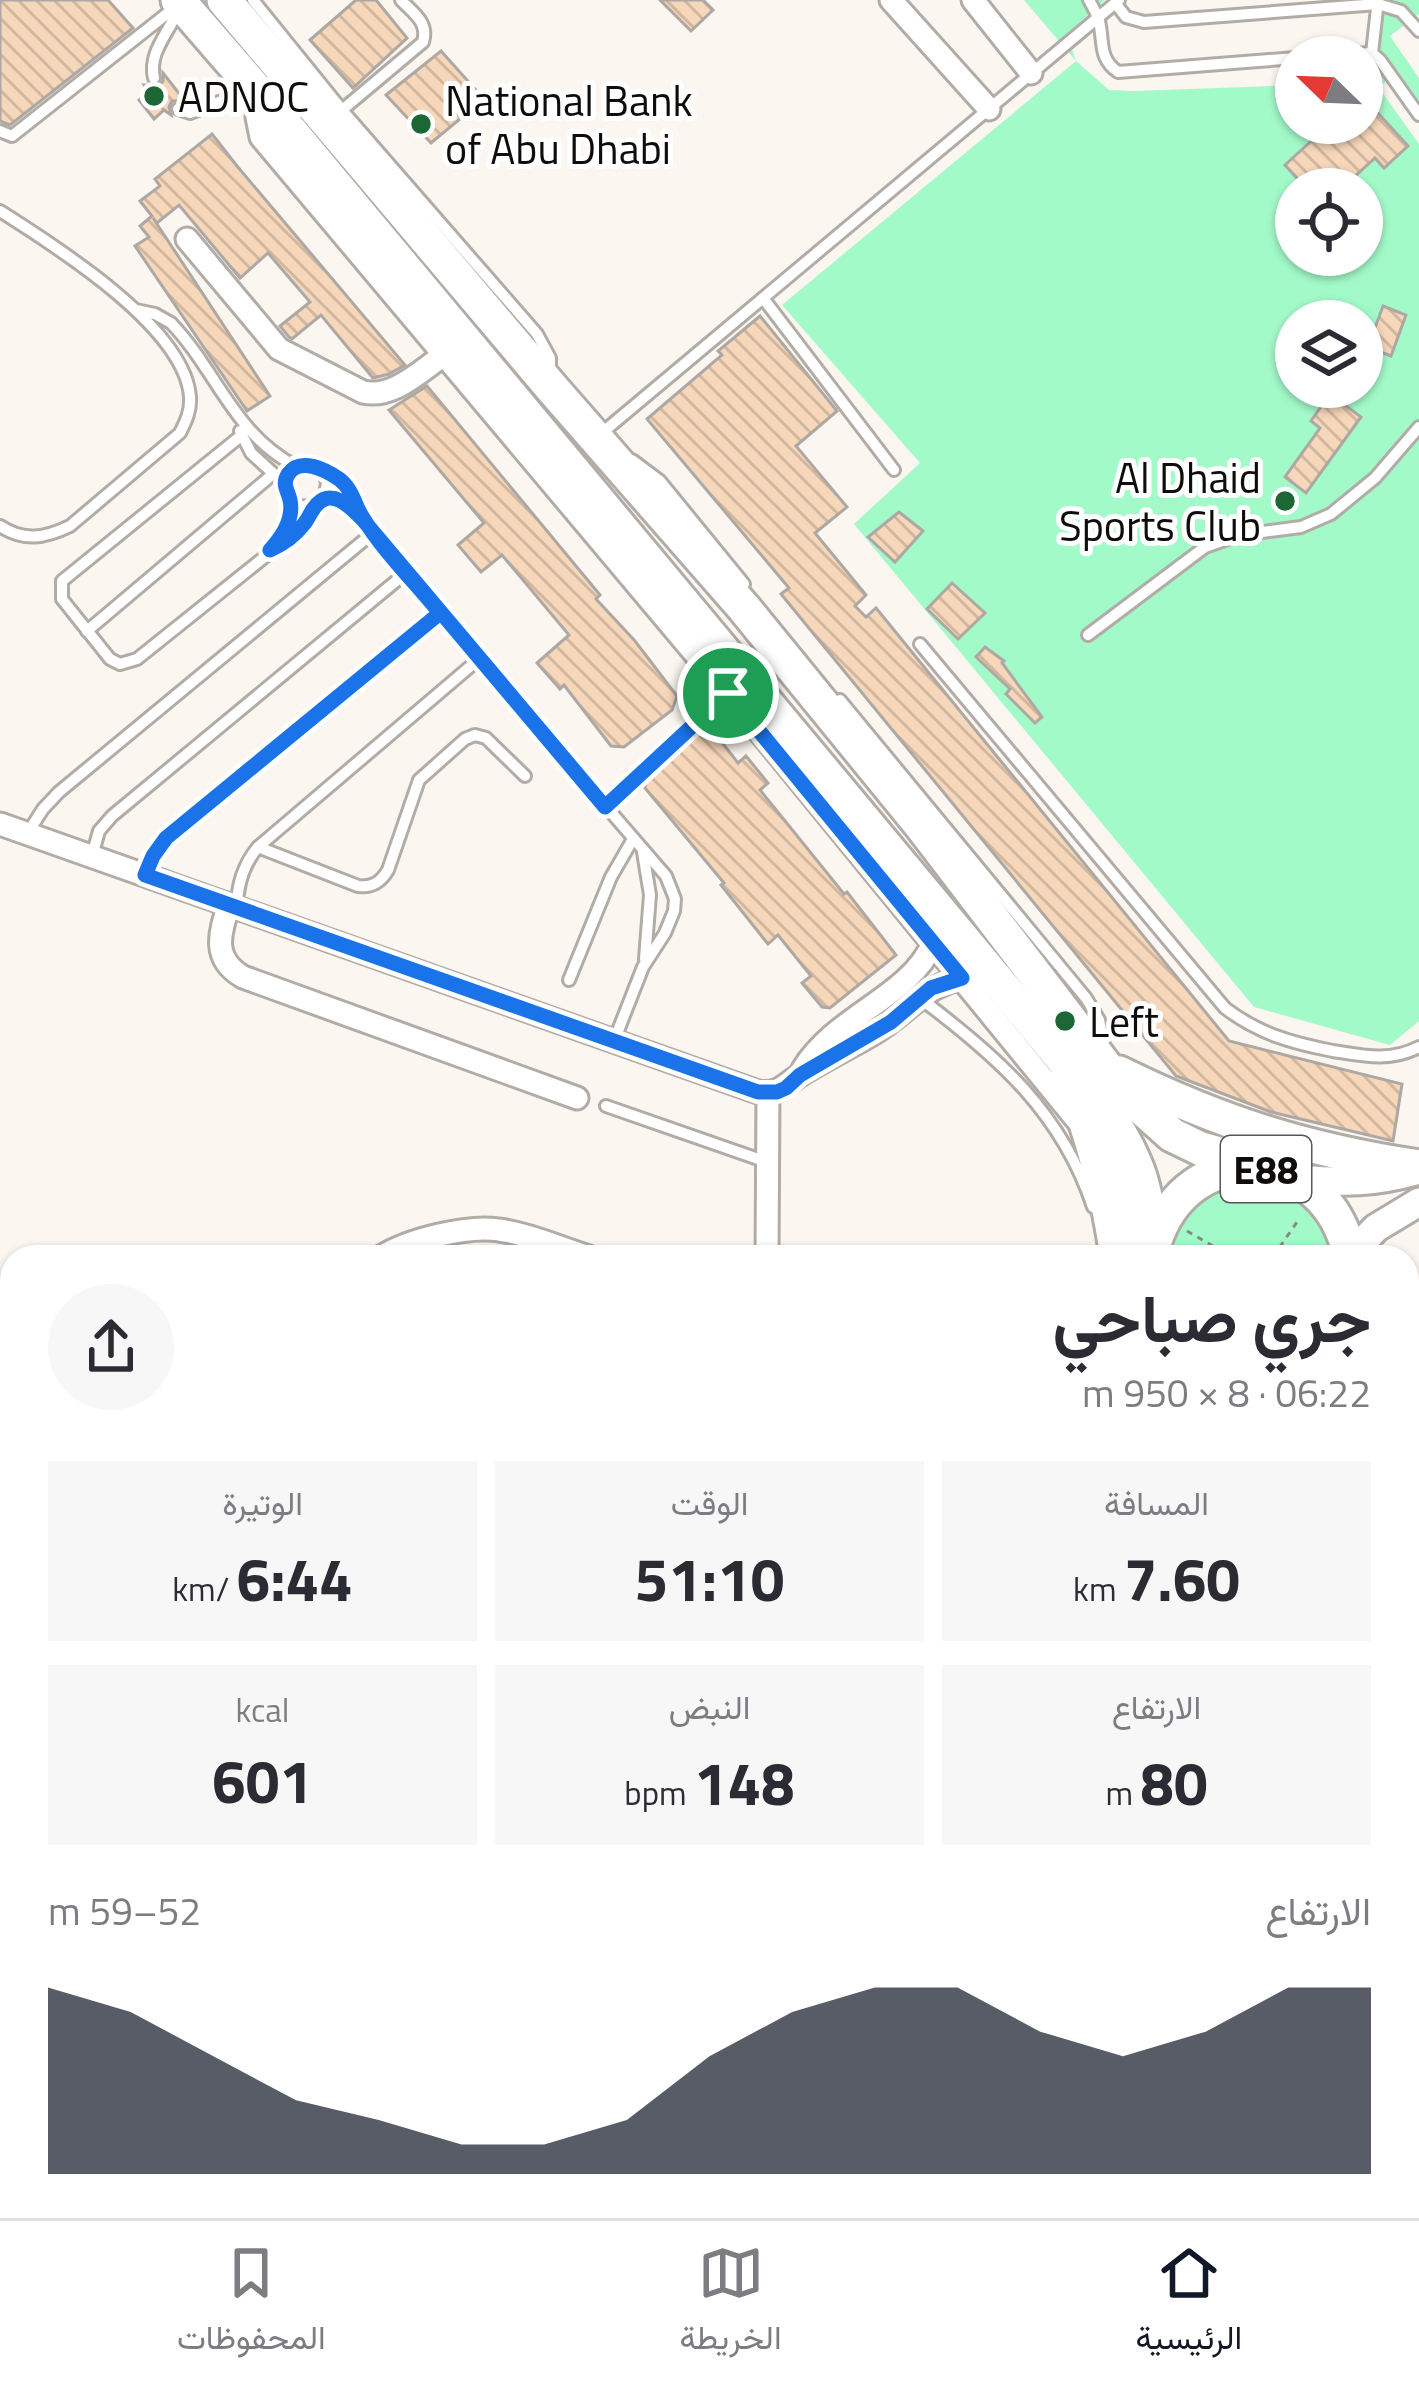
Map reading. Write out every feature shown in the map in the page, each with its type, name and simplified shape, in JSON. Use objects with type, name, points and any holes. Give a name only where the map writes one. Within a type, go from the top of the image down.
[{"type":"highway","points":[[224,0],[744,608],[920,824],[1071,1069],[1110,1188],[1137,1245]]},
{"type":"highway","points":[[178,1],[1106,1111],[1132,1150],[1148,1204],[1142,1245]]},
{"type":"highway","points":[[1071,1069],[1310,1147],[1419,1168]]},
{"type":"highway","points":[[1071,1069],[1144,1110],[1172,1135],[1297,1181]]},
{"type":"highway","name":"E88","points":[[1147,1245],[1187,1190],[1229,1169],[1253,1167],[1297,1181],[1334,1210],[1348,1245]]},
{"type":"street","points":[[891,0],[989,109]]},
{"type":"street","points":[[973,0],[1031,74]]},
{"type":"street","points":[[262,97],[257,117],[261,137],[962,978],[1071,1069]]},
{"type":"street","points":[[188,238],[279,350],[363,392],[389,392],[444,355]]},
{"type":"street","points":[[0,824],[758,1092],[786,1088],[815,1052],[864,1009],[911,989],[962,978]]},
{"type":"street","points":[[233,906],[220,929],[220,952],[243,977],[578,1098]]},
{"type":"street","points":[[911,989],[933,943]]},
{"type":"street","points":[[767,1093],[767,1245]]},
{"type":"street","points":[[1297,1181],[1381,1181],[1419,1168]]},
{"type":"street","points":[[1361,1245],[1376,1228],[1419,1202]]},
{"type":"street","points":[[406,1245],[485,1229],[552,1245]]},
{"type":"lane","points":[[253,0],[537,334],[550,358],[551,387]]},
{"type":"lane","points":[[342,110],[423,42],[421,20],[400,0]]},
{"type":"lane","points":[[1089,0],[1099,19],[1103,58],[1118,72],[1275,59]]},
{"type":"lane","points":[[154,78],[154,54],[169,30],[178,1]]},
{"type":"lane","points":[[0,130],[13,136],[178,1]]},
{"type":"lane","points":[[751,592],[652,473],[597,437],[1118,2],[1126,17],[1144,22],[1378,2],[1414,13],[1419,31]]},
{"type":"lane","points":[[1374,36],[1378,2]]},
{"type":"lane","points":[[1383,68],[1419,116]]},
{"type":"lane","points":[[178,110],[190,113],[227,99],[262,97]]},
{"type":"lane","points":[[0,211],[114,289],[136,310],[169,347],[191,399],[180,433],[70,526],[50,536],[28,538],[0,526]]},
{"type":"lane","points":[[763,298],[894,470]]},
{"type":"lane","points":[[136,310],[155,314],[177,329],[257,440],[297,467]]},
{"type":"lane","points":[[237,416],[251,453],[286,481]]},
{"type":"lane","points":[[1088,635],[1205,547],[1239,535],[1301,527],[1331,514],[1375,478],[1419,427]]},
{"type":"lane","points":[[242,435],[66,576],[60,586],[62,599],[115,662],[132,662],[302,527],[320,502],[327,481],[323,473]]},
{"type":"lane","points":[[270,550],[289,518],[286,481],[290,472],[306,464],[344,484],[364,521]]},
{"type":"lane","points":[[87,631],[273,474]]},
{"type":"lane","points":[[290,500],[307,507],[341,500],[364,521],[666,876],[675,899],[670,923],[644,967],[614,1041]]},
{"type":"lane","points":[[27,834],[59,792],[374,532]]},
{"type":"lane","points":[[92,856],[99,831],[112,815],[407,572]]},
{"type":"lane","points":[[145,875],[166,838],[440,613]]},
{"type":"lane","points":[[920,644],[1225,1008],[1290,1043],[1374,1058],[1419,1047]]},
{"type":"lane","points":[[233,906],[240,879],[258,847],[479,659]]},
{"type":"lane","points":[[827,684],[1086,998],[1103,1032],[1071,1069]]},
{"type":"lane","points":[[605,807],[728,693]]},
{"type":"lane","points":[[258,847],[358,886],[372,885],[388,870],[419,780],[469,736],[486,738],[525,776]]},
{"type":"lane","points":[[637,844],[650,895],[644,967]]},
{"type":"lane","points":[[569,980],[611,877],[637,844]]},
{"type":"lane","points":[[911,989],[1034,1098],[1074,1159],[1096,1217]]},
{"type":"lane","points":[[606,1106],[767,1162]]},
{"type":"path","points":[[1277,1245],[1297,1181]]},
{"type":"path","points":[[1164,1217],[1212,1245]]},
{"type":"green space","points":[[1024,0],[1105,0],[1067,34],[1076,61]]},
{"type":"green space","name":"Al Dhaid Sports Club","points":[[1374,0],[1419,0],[1419,14],[1390,36],[1419,78],[1419,119],[1389,79],[1383,84],[1383,36],[1375,36]]},
{"type":"green space","name":"Al Dhaid Sports Club","points":[[1076,61],[1109,90],[1275,86],[1275,144],[1383,144],[1383,94],[1419,144],[1419,1021],[1390,1045],[1254,1007],[854,524],[920,463],[782,305]]},
{"type":"green space","points":[[1246,1182],[1298,1197],[1315,1211],[1332,1245],[1172,1245],[1186,1217],[1217,1192]]},
{"type":"building","points":[[0,0],[108,0],[133,28],[10,125],[0,121]]},
{"type":"building","points":[[356,0],[376,0],[407,38],[353,88],[310,40]]},
{"type":"building","points":[[660,0],[703,0],[713,10],[691,31]]},
{"type":"building","points":[[441,51],[484,99],[431,143],[386,95]]},
{"type":"building","points":[[163,73],[185,101],[172,101],[171,115],[164,110],[154,119],[139,100],[149,93],[144,85],[159,86]]},
{"type":"building","points":[[1383,119],[1408,146],[1384,168],[1375,158],[1364,168],[1285,165],[1308,144],[1383,144]]},
{"type":"building","points":[[212,134],[405,365],[373,378],[321,315],[289,337],[280,326],[310,302],[268,253],[240,278],[179,205],[157,223],[153,218],[270,396],[247,411],[135,246],[149,237],[140,226],[152,216],[140,201],[160,186],[155,179]]},
{"type":"building","points":[[1383,306],[1406,315],[1391,356],[1383,353]]},
{"type":"building","points":[[760,316],[837,411],[796,446],[847,507],[815,533],[866,595],[855,606],[866,617],[876,608],[1229,1041],[1402,1084],[1393,1141],[1271,1112],[1176,1076],[781,594],[789,588],[647,419]]},
{"type":"building","points":[[427,386],[677,696],[672,710],[624,747],[611,746],[564,685],[560,689],[537,663],[569,635],[502,555],[481,572],[458,545],[484,523],[389,410]]},
{"type":"building","points":[[1320,408],[1349,408],[1361,417],[1306,493],[1285,477],[1320,428],[1311,421]]},
{"type":"building","points":[[899,512],[923,531],[895,562],[868,537]]},
{"type":"building","points":[[952,583],[985,613],[958,639],[927,609]]},
{"type":"building","points":[[985,647],[1004,661],[1042,717],[1035,723],[1006,694],[1010,689],[976,657]]},
{"type":"building","points":[[713,731],[738,763],[746,756],[768,783],[760,790],[896,955],[830,1008],[822,1007],[802,983],[811,976],[778,935],[768,944],[645,788],[701,732]]},
{"type":"place","name":"ADNOC","points":[[154,96]]},
{"type":"place","name":"National Bank of Abu Dhabi","points":[[421,124]]},
{"type":"place","name":"Al Dhaid Sports Club","points":[[1285,501]]},
{"type":"place","name":"Left","points":[[1065,1021]]},
{"type":"route","points":[[728,693],[605,807],[364,521],[349,505],[323,499],[292,537],[270,550],[289,518],[286,481],[290,472],[306,464],[344,484],[364,521],[440,613],[166,838],[145,875],[758,1092],[777,1092],[891,1022],[931,988],[962,978],[728,693]]}]
